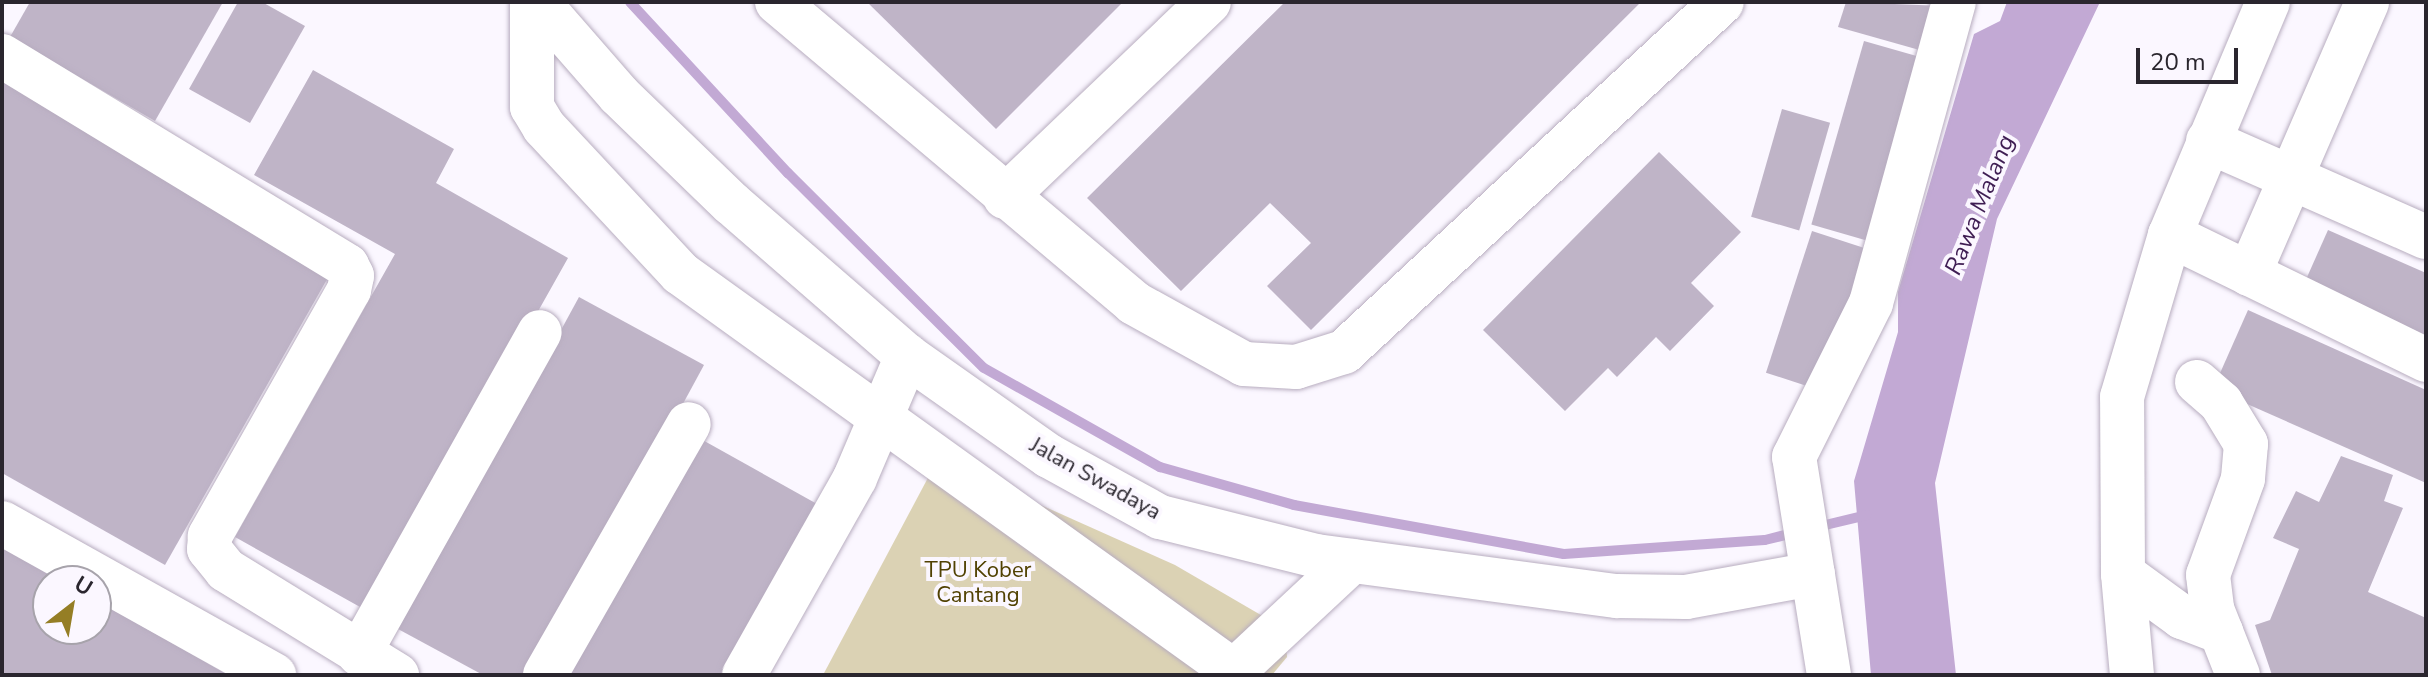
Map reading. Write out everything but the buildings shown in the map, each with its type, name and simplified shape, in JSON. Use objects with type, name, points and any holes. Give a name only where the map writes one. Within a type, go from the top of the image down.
[{"type":"street","name":"Jalan Swadaya","points":[[535,2],[619,95],[731,203],[907,356],[1049,456],[1160,517],[1231,539],[1352,561],[1617,596],[1686,597],[1811,564]]},
{"type":"street","points":[[535,2],[528,89],[544,127],[680,273],[880,421],[1237,672],[1352,561]]},
{"type":"street","points":[[777,2],[1134,303],[1244,364],[1296,367],[1344,352],[1722,2]]},
{"type":"street","points":[[1005,197],[1209,2]]},
{"type":"street","points":[[1829,675],[1794,457],[1871,303],[1954,2]]},
{"type":"street","points":[[2132,675],[2123,574],[2122,397],[2170,235],[2268,2]]},
{"type":"street","points":[[2249,274],[2367,2]]},
{"type":"street","points":[[2,56],[347,266],[349,290],[210,536],[209,549],[226,570],[397,675]]},
{"type":"street","points":[[2208,141],[2426,237]]},
{"type":"street","points":[[2170,235],[2426,360]]},
{"type":"street","points":[[359,654],[540,332]]},
{"type":"street","points":[[744,675],[855,478],[907,356]]},
{"type":"street","points":[[2197,382],[2221,403],[2246,444],[2243,479],[2208,575],[2221,632],[2238,675]]},
{"type":"street","points":[[545,675],[689,424]]},
{"type":"street","points":[[2,523],[274,675]]},
{"type":"street","points":[[2123,574],[2182,617],[2221,632]]},
{"type":"green space","name":"TPU Kober Cantang","points":[[938,459],[1175,565],[1285,629],[1287,657],[1272,675],[823,675]]},
{"type":"water","name":"Rawa Malang","points":[[2007,2],[2100,2],[1997,219],[1935,483],[1956,675],[1871,675],[1854,481],[1898,332],[1898,292],[1974,34],[2000,21]]},
{"type":"waterway","points":[[630,2],[788,173],[984,368],[1160,467],[1294,505],[1564,554],[1765,540],[1798,532]]},
{"type":"waterway","points":[[1817,527],[1867,515]]}]
